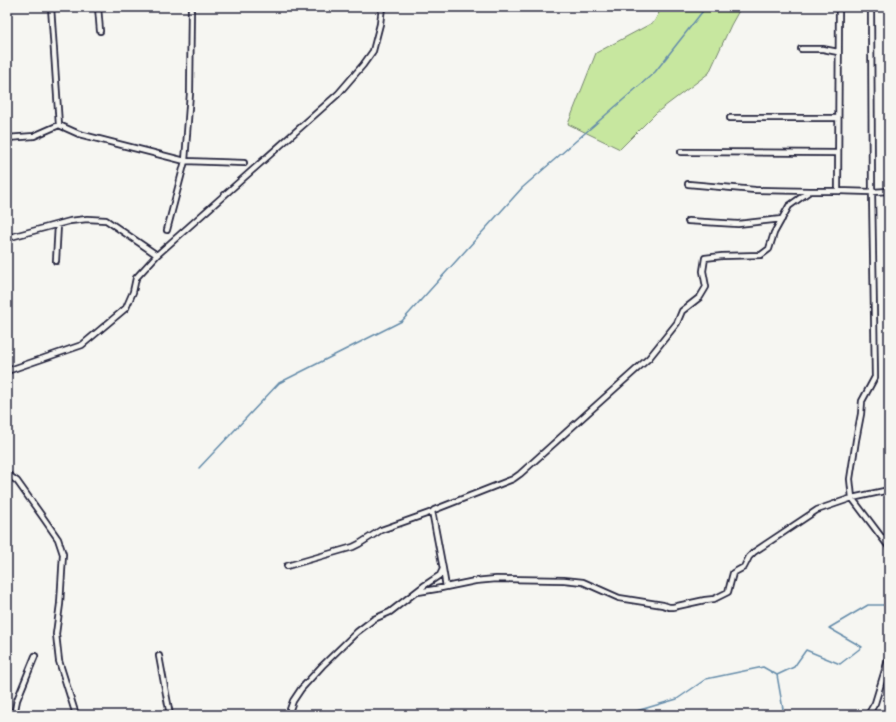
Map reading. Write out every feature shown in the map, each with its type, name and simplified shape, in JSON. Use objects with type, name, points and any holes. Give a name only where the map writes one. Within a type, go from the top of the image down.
[{"type":"street","points":[[51,7],[59,125]]},
{"type":"street","points":[[98,7],[100,31]]},
{"type":"street","points":[[167,230],[185,161],[190,93],[191,7]]},
{"type":"street","points":[[7,371],[82,345],[126,308],[133,292],[136,278],[157,256],[310,120],[338,94],[353,77],[373,51],[380,24],[382,7]]},
{"type":"street","points":[[838,191],[839,7]]},
{"type":"street","points":[[871,7],[875,377],[862,402],[850,479],[852,498],[889,547]]},
{"type":"street","points":[[801,49],[823,49],[838,52]]},
{"type":"street","points":[[730,118],[838,118]]},
{"type":"street","points":[[7,138],[34,136],[59,125],[79,134],[185,161],[244,163]]},
{"type":"street","points":[[681,152],[838,153]]},
{"type":"street","points":[[688,184],[756,190],[889,191]]},
{"type":"street","points":[[287,566],[353,547],[381,530],[432,512],[442,506],[513,479],[520,474],[649,358],[677,323],[682,311],[700,297],[706,287],[703,271],[705,258],[761,255],[769,248],[774,233],[789,206],[810,191]]},
{"type":"street","points":[[7,238],[70,221],[87,219],[106,220],[157,256]]},
{"type":"street","points":[[688,221],[738,224],[782,220]]},
{"type":"street","points":[[56,261],[58,225]]},
{"type":"street","points":[[7,474],[17,481],[42,516],[58,539],[63,554],[60,604],[56,634],[59,661],[76,715]]},
{"type":"street","points":[[416,592],[475,581],[496,579],[564,580],[583,582],[619,598],[670,607],[714,599],[728,592],[733,574],[744,567],[749,557],[754,552],[817,510],[852,498],[889,490]]},
{"type":"street","points":[[432,512],[446,587]]},
{"type":"street","points":[[288,715],[293,702],[301,689],[357,632],[374,619],[390,612],[440,575],[443,569]]},
{"type":"street","points":[[14,715],[17,700],[35,656]]},
{"type":"street","points":[[159,656],[170,715]]},
{"type":"street","points":[[868,715],[874,703],[889,657]]},
{"type":"street","points":[[879,715],[889,713]]},
{"type":"green space","points":[[662,7],[741,7],[709,73],[656,113],[620,149],[568,124],[596,53],[654,22]]},
{"type":"waterway","points":[[199,468],[279,383],[402,321],[522,188],[655,72],[706,7]]},
{"type":"waterway","points":[[784,715],[777,675],[794,667],[806,650],[840,664],[862,647],[829,628],[868,605],[889,605]]},
{"type":"waterway","points":[[623,715],[677,699],[706,679],[763,667],[777,675]]}]
